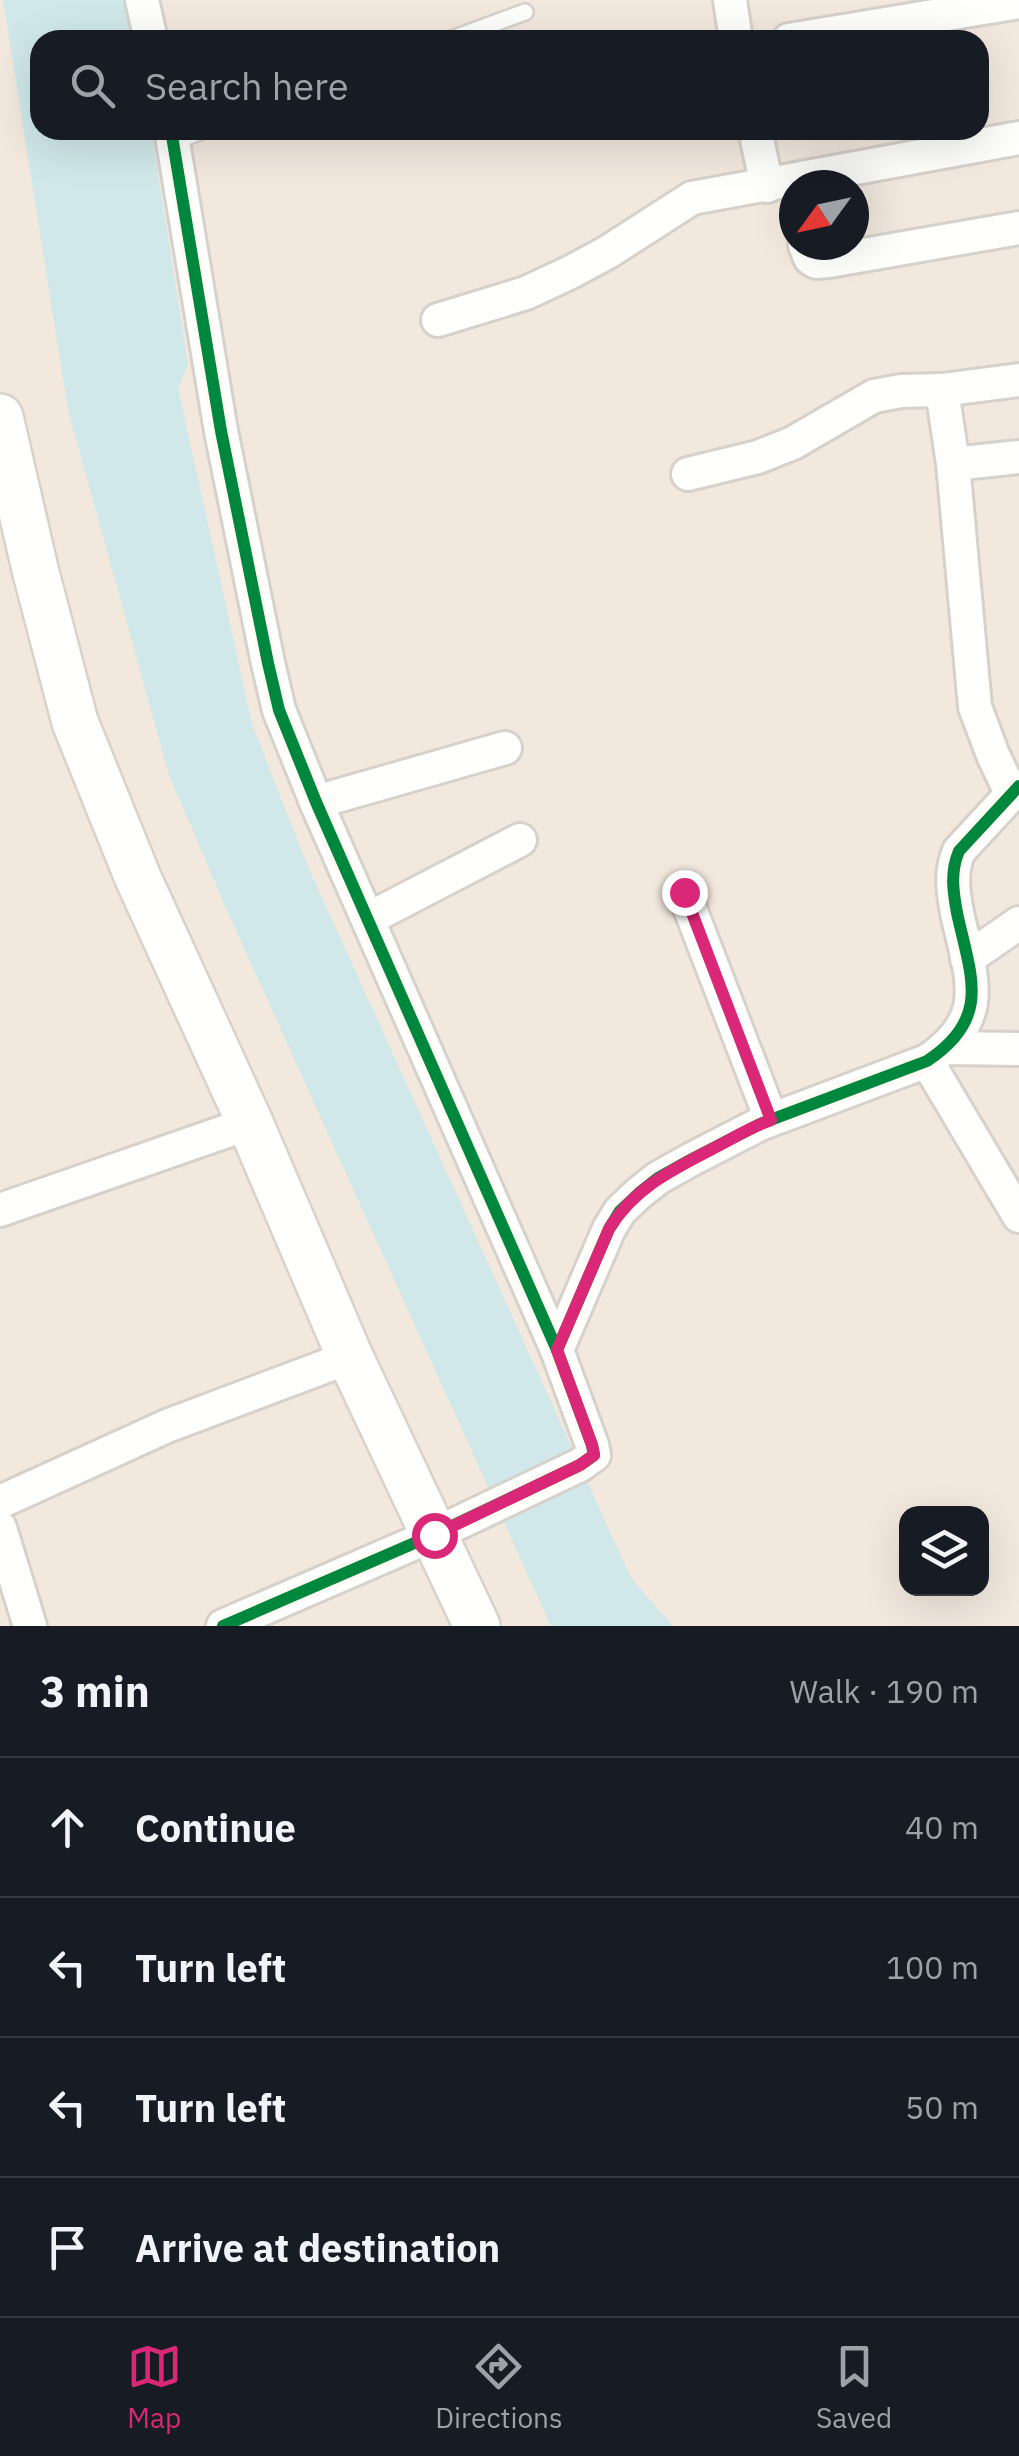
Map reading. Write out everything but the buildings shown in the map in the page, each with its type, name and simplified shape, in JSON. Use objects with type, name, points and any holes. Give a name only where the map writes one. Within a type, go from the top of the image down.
[{"type":"main road","points":[[0,417],[34,570],[75,722],[138,878],[250,1123],[350,1357],[477,1626]]},
{"type":"street","points":[[142,0],[149,30]]},
{"type":"street","points":[[730,0],[734,30]]},
{"type":"street","points":[[850,30],[1019,2]]},
{"type":"street","points":[[869,172],[1019,138]]},
{"type":"street","points":[[173,140],[221,431],[279,710],[557,1350],[594,1455],[434,1535],[223,1626]]},
{"type":"street","points":[[760,140],[779,182]]},
{"type":"street","points":[[438,320],[526,292],[571,272],[692,198],[779,191]]},
{"type":"street","points":[[869,254],[1019,228]]},
{"type":"street","points":[[688,474],[758,457],[793,442],[874,396],[1019,380]]},
{"type":"street","points":[[937,1054],[962,1030],[971,1010],[972,990],[952,890],[956,859],[1015,789],[992,755],[976,707],[953,464],[942,390]]},
{"type":"street","points":[[953,464],[1019,457]]},
{"type":"street","points":[[316,802],[505,748]]},
{"type":"street","points":[[368,919],[520,840]]},
{"type":"street","points":[[684,892],[771,1120]]},
{"type":"street","points":[[967,959],[1019,923]]},
{"type":"street","points":[[557,1350],[609,1229],[638,1192],[658,1178],[771,1120],[937,1054],[1019,1049]]},
{"type":"street","points":[[937,1054],[1019,1216]]},
{"type":"street","points":[[0,1210],[250,1123]]},
{"type":"street","points":[[0,1502],[167,1426],[350,1357]]},
{"type":"street","points":[[0,1528],[30,1626]]},
{"type":"lane","points":[[477,30],[525,12]]},
{"type":"shaded area","points":[[0,0],[1019,0],[1019,1626],[0,1626]]},
{"type":"water","points":[[3,0],[131,0],[136,30],[30,30],[30,140],[153,140],[188,364],[178,388],[252,724],[309,869],[631,1578],[673,1626],[551,1626],[169,775],[68,410]]},
{"type":"cycle path","points":[[173,140],[221,431],[279,710],[557,1350],[594,1455],[433,1535],[223,1626]]},
{"type":"cycle path","points":[[557,1350],[609,1229],[620,1211],[658,1178],[760,1124],[927,1061],[948,1045],[961,1029],[972,995],[954,897],[954,866],[959,851],[1019,786]]},
{"type":"route","points":[[434,1535],[594,1455],[557,1350],[609,1229],[638,1192],[658,1178],[771,1120],[684,892]]}]
